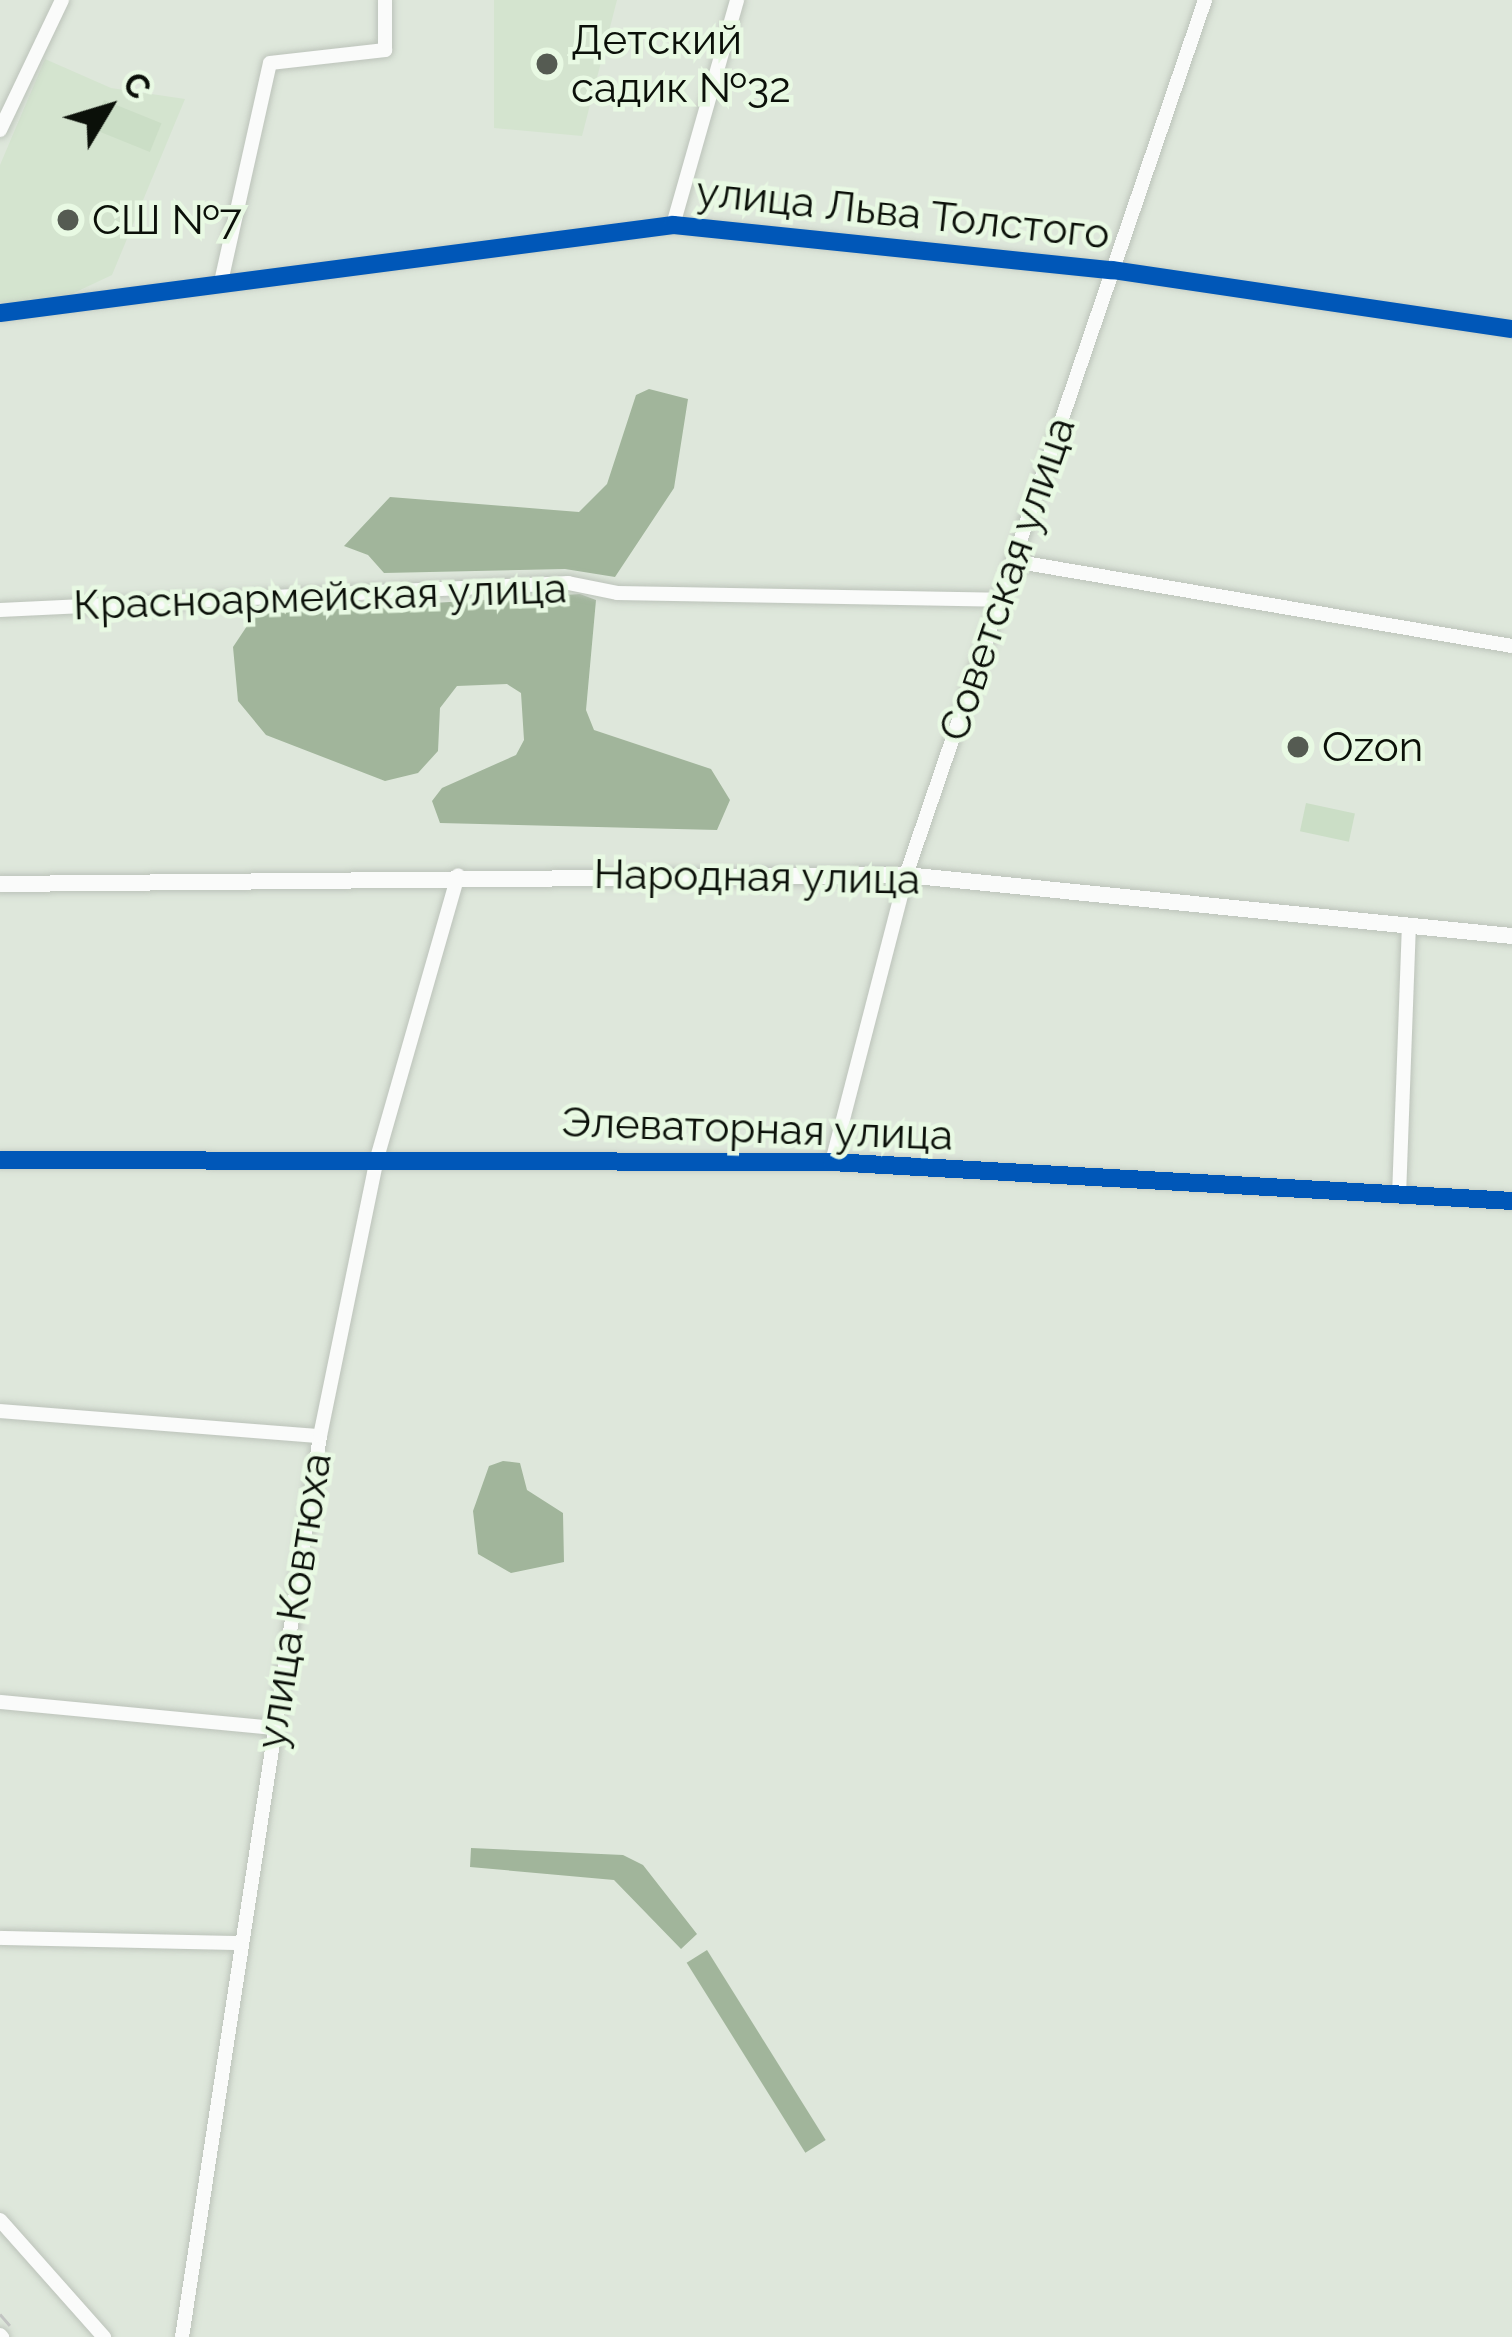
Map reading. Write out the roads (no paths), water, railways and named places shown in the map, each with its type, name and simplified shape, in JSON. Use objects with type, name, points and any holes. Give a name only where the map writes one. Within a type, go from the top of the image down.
[{"type":"main road","name":"Народная улица","points":[[0,884],[458,875],[906,875],[1512,936]]},
{"type":"street","points":[[0,130],[62,0]]},
{"type":"street","points":[[221,282],[270,63],[385,50],[385,0]]},
{"type":"street","points":[[673,225],[737,0]]},
{"type":"street","name":"Советская улица","points":[[832,1162],[906,875],[1205,0]]},
{"type":"street","name":"улица Льва Толстого","points":[[0,313],[673,225],[1112,270],[1512,328]]},
{"type":"street","points":[[1013,561],[1512,646]]},
{"type":"street","name":"Красноармейская улица","points":[[0,610],[568,583],[617,593],[1000,600]]},
{"type":"street","name":"улица Ковтюха","points":[[182,2337],[320,1436],[376,1158],[458,875]]},
{"type":"street","points":[[1399,1196],[1409,926]]},
{"type":"street","name":"Элеваторная улица","points":[[0,1160],[832,1162],[1512,1201]]},
{"type":"street","points":[[0,1411],[320,1436]]},
{"type":"street","points":[[0,1702],[273,1728]]},
{"type":"street","points":[[0,1938],[239,1943]]},
{"type":"street","points":[[0,2221],[104,2337]]},
{"type":"railway","points":[[0,2314],[20,2337]]},
{"type":"place","name":"Детский садик №32","points":[[547,64]]},
{"type":"place","name":"СШ №7","points":[[68,220]]},
{"type":"place","name":"Ozon","points":[[1298,747]]}]
